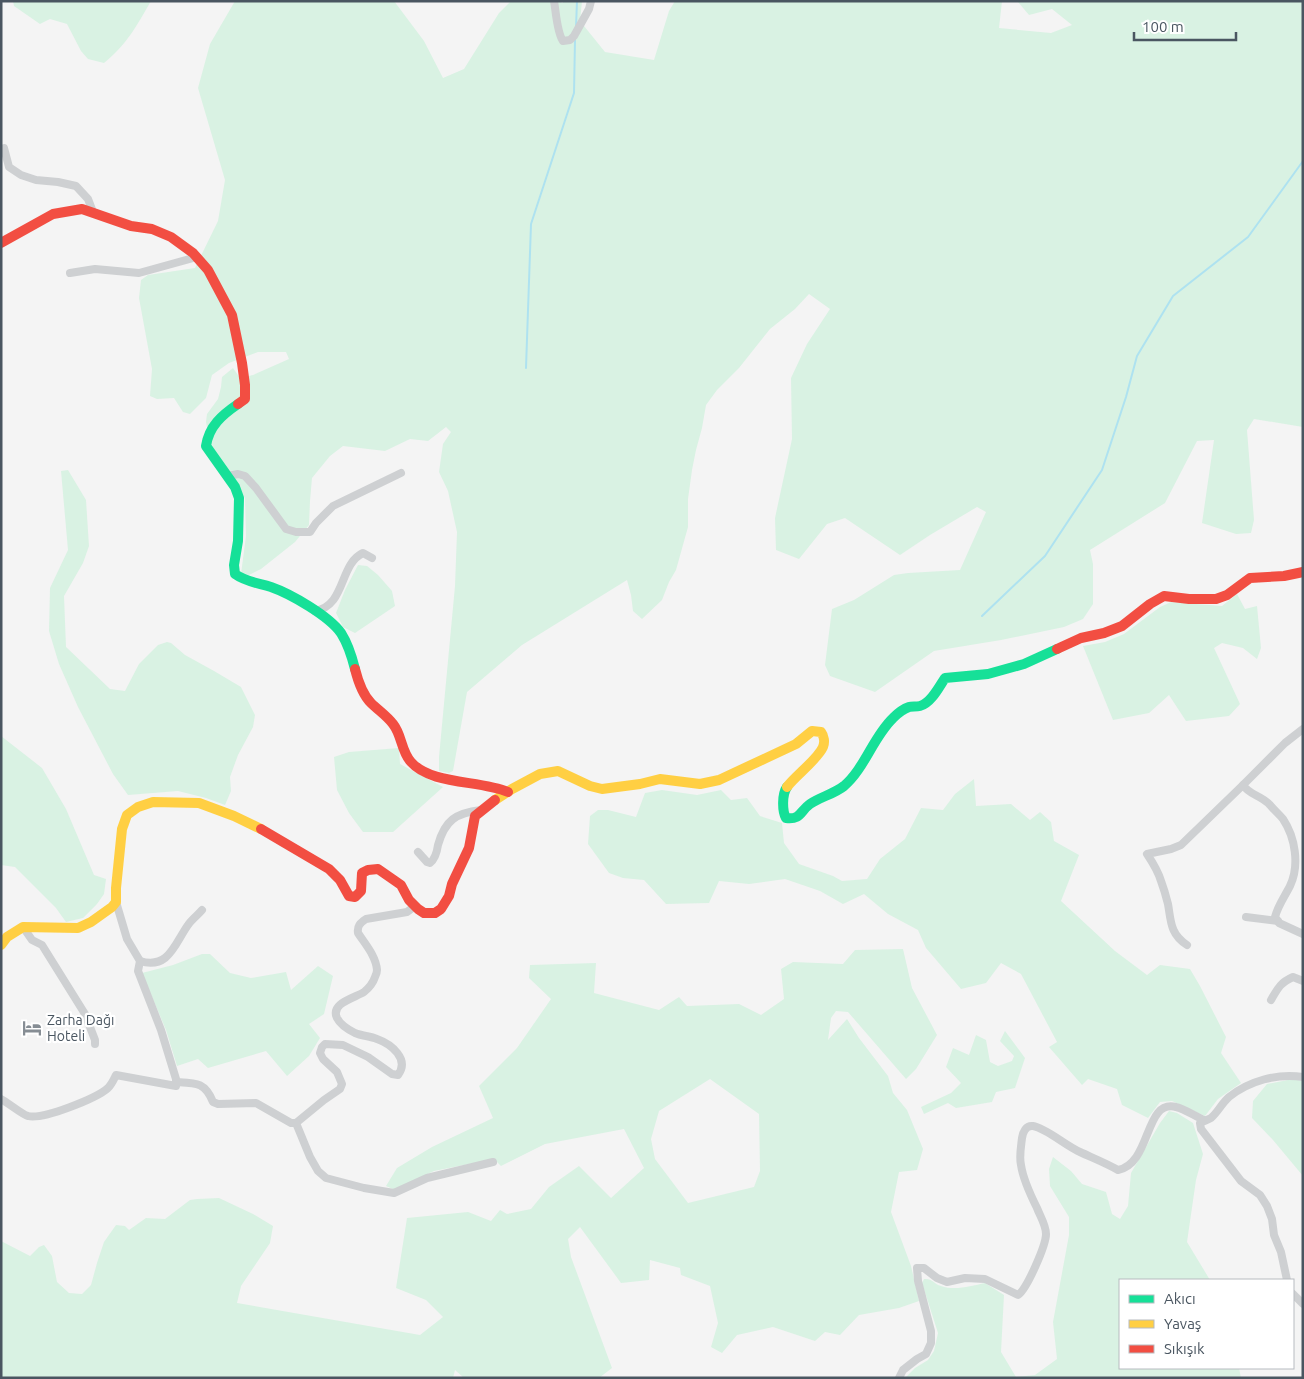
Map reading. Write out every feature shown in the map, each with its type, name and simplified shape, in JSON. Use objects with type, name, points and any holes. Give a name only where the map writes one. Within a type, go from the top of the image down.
[{"type":"street","points":[[554,1],[559,36],[563,41],[570,40],[574,36],[589,9],[591,1]]},
{"type":"street","points":[[4,148],[10,167],[21,175],[36,180],[76,186],[88,198],[94,212]]},
{"type":"street","points":[[1,243],[53,214],[82,209],[131,226],[152,229],[171,237],[197,257],[208,270],[232,315],[245,385],[245,399],[227,410],[206,438],[206,446],[228,476],[239,498],[235,574],[242,580],[273,588],[335,625],[348,645],[363,692],[371,704],[392,721],[399,732],[407,757],[416,767],[454,781],[490,786],[508,792]]},
{"type":"street","points":[[70,273],[95,269],[139,273],[197,257]]},
{"type":"street","points":[[228,476],[238,474],[245,476],[286,529],[296,532],[310,532],[333,506],[401,473]]},
{"type":"street","points":[[314,611],[323,610],[331,603],[339,592],[350,566],[357,556],[363,553],[372,558]]},
{"type":"street","points":[[1,1099],[28,1116],[36,1116],[56,1113],[100,1094],[110,1086],[116,1075],[176,1086],[161,1030],[138,970],[140,961],[127,939],[116,902],[122,830],[128,815],[138,807],[153,802],[199,803],[234,816],[329,868],[340,880],[349,896],[355,897],[361,892],[362,873],[378,869],[401,885],[415,906],[424,913],[434,913],[441,909],[449,896],[452,884],[469,848],[475,816],[508,792],[540,774],[558,772],[590,786],[602,789],[640,784],[660,779],[700,784],[719,780],[750,766],[796,744],[812,731],[821,732],[824,736],[824,746],[784,791],[784,814],[786,818],[792,820],[797,818],[813,802],[843,787],[854,775],[886,724],[909,708],[921,706],[930,700],[945,678],[988,674],[1024,664],[1081,638],[1104,633],[1122,626],[1150,604],[1164,596],[1189,599],[1216,599],[1227,595],[1250,578],[1284,576],[1303,572]]},
{"type":"street","points":[[1186,944],[1176,936],[1171,924],[1161,881],[1157,870],[1147,854],[1180,845],[1285,743],[1303,728]]},
{"type":"street","points":[[1242,785],[1246,790],[1265,799],[1284,820],[1295,847],[1295,870],[1291,884],[1277,908],[1275,916],[1279,923],[1303,934]]},
{"type":"street","points":[[418,852],[430,863],[434,860],[440,836],[446,825],[459,814],[481,810]]},
{"type":"street","points":[[1,945],[7,937],[23,927],[78,928],[91,922],[116,902]]},
{"type":"street","points":[[176,1082],[202,1086],[209,1092],[213,1102],[218,1104],[256,1103],[291,1123],[296,1123],[340,1089],[342,1084],[336,1072],[320,1054],[325,1044],[343,1045],[368,1057],[392,1074],[398,1075],[402,1070],[402,1060],[392,1047],[378,1039],[355,1033],[342,1024],[337,1017],[336,1011],[339,1005],[364,992],[373,983],[378,971],[373,956],[358,933],[360,923],[366,919],[407,912],[415,906]]},
{"type":"street","points":[[140,961],[149,963],[168,956],[178,944],[189,924],[202,910]]},
{"type":"street","points":[[1246,917],[1278,921]]},
{"type":"street","points":[[23,927],[32,940],[42,945],[84,1014],[95,1040],[94,1044]]},
{"type":"street","points":[[1272,1000],[1278,987],[1285,981],[1293,977],[1303,981]]},
{"type":"street","points":[[1287,1279],[1267,1206],[1260,1196],[1241,1181],[1201,1129],[1200,1123],[1210,1118],[1227,1098],[1250,1084],[1277,1077],[1303,1077]]},
{"type":"street","points":[[899,1378],[903,1370],[926,1354],[931,1343],[931,1331],[918,1281],[917,1268],[924,1268],[937,1278],[947,1282],[965,1278],[985,1279],[1018,1295],[1026,1286],[1046,1235],[1045,1226],[1020,1165],[1023,1132],[1028,1126],[1042,1128],[1079,1152],[1118,1170],[1124,1169],[1134,1162],[1143,1146],[1154,1118],[1165,1107],[1176,1106],[1204,1120]]},
{"type":"street","points":[[296,1123],[318,1171],[326,1178],[364,1188],[394,1192],[410,1187],[427,1178],[492,1162]]},
{"type":"street","points":[[1294,1295],[1303,1304]]},
{"type":"green space","points":[[13,1],[151,1],[125,42],[104,63],[88,59],[81,51],[67,24],[50,19],[40,24],[14,6]]},
{"type":"green space","points":[[235,1],[394,1],[424,41],[443,78],[464,69],[499,13],[511,1],[557,1],[563,3],[563,1],[582,1],[580,21],[605,52],[654,60],[669,11],[675,1],[1002,1],[999,28],[1051,33],[1072,25],[1052,9],[1029,15],[1018,2],[1009,1],[1303,1],[1303,427],[1254,419],[1247,430],[1254,520],[1251,533],[1236,534],[1202,523],[1214,440],[1197,441],[1165,503],[1090,550],[1093,564],[1093,604],[1083,619],[1064,627],[934,651],[875,692],[830,676],[825,665],[832,609],[854,600],[894,575],[960,570],[986,512],[977,507],[900,555],[845,518],[827,524],[799,559],[776,550],[775,518],[792,439],[791,378],[807,344],[830,309],[809,294],[795,309],[770,329],[706,405],[692,470],[688,499],[688,527],[676,570],[662,600],[642,619],[633,611],[627,580],[522,645],[467,692],[453,771],[449,773],[439,771],[455,586],[457,532],[448,491],[439,472],[443,444],[451,432],[446,427],[428,441],[410,439],[385,451],[343,446],[330,456],[312,478],[309,525],[295,542],[261,569],[249,575],[241,574],[246,536],[245,498],[211,448],[206,422],[207,414],[218,399],[222,377],[233,368],[240,378],[253,375],[289,359],[286,352],[258,352],[229,363],[212,375],[206,398],[190,414],[183,412],[174,398],[157,399],[150,396],[152,369],[139,298],[141,280],[148,275],[195,268],[218,221],[225,180],[198,88],[210,44]]},
{"type":"green space","points":[[68,470],[86,500],[89,546],[83,563],[64,596],[66,647],[110,689],[125,691],[139,664],[158,645],[167,642],[171,643],[185,655],[241,687],[255,715],[253,727],[238,755],[230,777],[231,791],[225,805],[178,791],[128,795],[113,774],[78,707],[59,664],[49,631],[50,588],[68,550],[61,471]]},
{"type":"green space","points":[[358,565],[367,566],[378,575],[392,591],[395,606],[355,633],[343,627],[336,613]]},
{"type":"green space","points":[[1237,594],[1245,609],[1257,606],[1261,648],[1257,659],[1243,648],[1222,643],[1214,648],[1240,704],[1229,716],[1186,721],[1169,695],[1149,713],[1113,720],[1083,646],[1105,642],[1124,634],[1160,607],[1171,602],[1222,606]]},
{"type":"green space","points":[[1,736],[42,768],[66,809],[94,875],[106,879],[104,894],[83,918],[66,922],[56,908],[15,867],[1,865]]},
{"type":"green space","points":[[399,748],[400,764],[443,787],[393,832],[363,832],[349,813],[337,790],[334,757],[349,752]]},
{"type":"green space","points":[[974,779],[976,806],[1011,804],[1030,820],[1040,812],[1051,822],[1054,841],[1079,855],[1061,901],[1115,951],[1147,975],[1160,965],[1190,969],[1226,1037],[1221,1053],[1241,1083],[1218,1099],[1205,1116],[1172,1101],[1160,1102],[1148,1118],[1122,1105],[1117,1089],[1088,1079],[1082,1085],[1049,1047],[1057,1042],[1021,974],[1001,963],[986,983],[961,989],[926,948],[918,930],[888,914],[864,894],[843,904],[820,891],[785,879],[749,884],[719,881],[709,903],[666,904],[644,880],[623,878],[609,873],[588,844],[590,816],[598,810],[608,810],[636,817],[645,793],[662,790],[697,795],[721,790],[731,800],[747,798],[760,816],[782,823],[784,843],[799,864],[842,881],[867,879],[880,859],[905,839],[921,808],[943,810],[955,794]]},
{"type":"green space","points":[[903,949],[912,988],[937,1035],[916,1069],[906,1079],[848,1012],[836,1011],[831,1018],[828,1040],[847,1019],[888,1076],[893,1093],[907,1110],[923,1149],[917,1170],[899,1172],[891,1212],[911,1266],[919,1301],[899,1308],[859,1315],[840,1335],[825,1332],[815,1341],[773,1327],[737,1335],[722,1353],[711,1347],[718,1323],[710,1286],[681,1275],[680,1268],[650,1260],[649,1280],[621,1283],[580,1227],[568,1239],[571,1257],[612,1368],[599,1378],[464,1378],[455,1370],[453,1378],[1,1378],[1,1241],[30,1256],[39,1247],[44,1245],[52,1256],[57,1282],[69,1293],[82,1294],[91,1285],[104,1242],[116,1225],[125,1226],[129,1230],[146,1218],[165,1219],[190,1200],[197,1199],[219,1198],[273,1226],[270,1243],[241,1286],[237,1303],[420,1335],[443,1317],[426,1300],[396,1288],[407,1218],[468,1212],[491,1221],[500,1210],[507,1214],[531,1209],[549,1187],[579,1166],[611,1198],[644,1168],[624,1129],[545,1144],[501,1166],[494,1159],[434,1171],[395,1190],[386,1186],[397,1168],[432,1147],[493,1118],[479,1086],[517,1048],[551,999],[529,978],[530,965],[596,963],[594,993],[659,1010],[679,997],[687,1006],[739,1004],[761,1015],[784,999],[781,969],[793,962],[843,964],[855,950]],"holes":[[[710,1079],[759,1114],[760,1171],[754,1187],[688,1203],[655,1159],[651,1139],[659,1111]]]},
{"type":"green space","points":[[202,954],[210,954],[230,973],[251,978],[286,972],[291,990],[318,966],[333,976],[324,1014],[309,1024],[320,1038],[309,1056],[287,1076],[266,1051],[208,1068],[198,1059],[177,1066],[166,1030],[142,973],[173,965]]},
{"type":"green space","points":[[1005,1031],[1025,1058],[1015,1088],[996,1092],[992,1102],[956,1108],[948,1103],[924,1114],[921,1107],[951,1093],[961,1083],[946,1067],[953,1048],[969,1055],[976,1035],[986,1040],[990,1062],[998,1066],[1012,1061],[1014,1056],[1000,1041]]},
{"type":"green space","points":[[1293,1079],[1303,1081],[1303,1176],[1252,1118],[1253,1101],[1267,1084]]},
{"type":"green space","points":[[1169,1111],[1177,1113],[1193,1123],[1203,1154],[1196,1180],[1187,1242],[1209,1279],[1119,1279],[1119,1369],[1239,1369],[1241,1378],[905,1378],[915,1368],[928,1360],[934,1351],[938,1333],[922,1283],[924,1279],[929,1279],[941,1286],[952,1288],[963,1288],[985,1283],[1004,1295],[1001,1352],[1016,1377],[1035,1375],[1057,1359],[1053,1322],[1069,1235],[1069,1217],[1050,1186],[1049,1169],[1053,1157],[1071,1171],[1082,1184],[1106,1192],[1112,1214],[1120,1219],[1128,1206],[1131,1173]]},
{"type":"waterway","points":[[576,27],[577,1]]},
{"type":"waterway","points":[[526,368],[531,224],[574,93],[575,40]]},
{"type":"waterway","points":[[982,616],[1045,556],[1102,470],[1126,397],[1137,356],[1173,296],[1248,237],[1303,161]]},
{"type":"traffic: fast","points":[[238,404],[227,412],[213,427],[206,446],[235,487],[239,498],[235,574],[248,581],[271,587],[289,595],[309,606],[328,620],[341,633],[350,651],[355,669]]},
{"type":"traffic: fast","points":[[787,787],[783,798],[785,815],[786,818],[795,818],[810,804],[844,786],[858,770],[880,734],[893,718],[907,708],[920,706],[928,702],[945,678],[988,674],[1024,664],[1057,649]]},
{"type":"traffic: slow","points":[[495,800],[540,774],[558,771],[590,786],[602,789],[640,784],[660,779],[700,784],[719,780],[796,744],[812,731],[821,732],[824,741],[820,752],[787,787]]},
{"type":"traffic: slow","points":[[1,945],[7,937],[23,927],[78,928],[91,922],[112,907],[116,902],[122,829],[127,815],[138,807],[153,802],[199,803],[234,816],[261,829]]},
{"type":"traffic: jam","points":[[1,243],[53,214],[82,209],[131,226],[152,229],[171,237],[193,253],[208,270],[232,315],[245,385],[245,399],[238,404]]},
{"type":"traffic: jam","points":[[1057,649],[1081,638],[1104,633],[1122,626],[1150,604],[1164,596],[1189,599],[1216,599],[1227,595],[1250,578],[1284,576],[1303,572]]},
{"type":"traffic: jam","points":[[355,669],[365,696],[396,728],[403,748],[411,762],[431,775],[484,785],[508,792]]},
{"type":"traffic: jam","points":[[261,829],[329,869],[340,880],[349,896],[355,897],[361,891],[362,873],[378,869],[401,885],[409,900],[418,909],[424,913],[435,913],[441,909],[449,896],[452,884],[469,848],[475,816],[495,800]]},
{"type":"place","name":"Zarha Dağı Hoteli","points":[[32,1028]]}]
